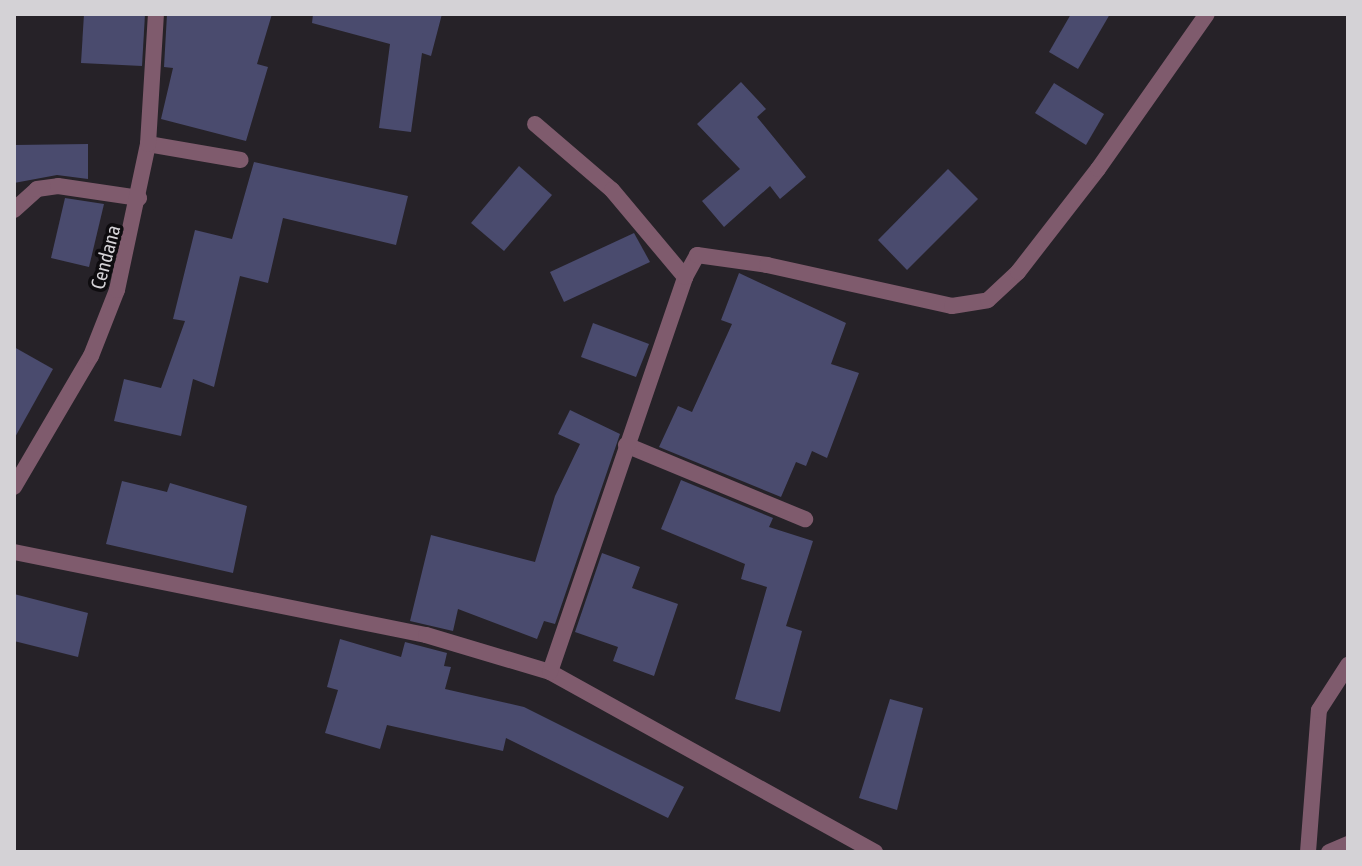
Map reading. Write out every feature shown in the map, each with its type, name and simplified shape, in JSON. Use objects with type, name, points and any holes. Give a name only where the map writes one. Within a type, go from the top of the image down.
[{"type":"street","name":"Cendana","points":[[14,487],[106,324],[139,198],[148,144],[156,14]]},
{"type":"street","points":[[550,672],[685,277],[697,255],[705,252],[952,306],[988,300],[1018,272],[1098,169],[1207,14]]},
{"type":"street","points":[[535,124],[612,190],[685,277]]},
{"type":"street","points":[[148,144],[241,160]]},
{"type":"street","points":[[14,210],[37,189],[58,186],[139,198]]},
{"type":"street","points":[[626,445],[805,519]]},
{"type":"street","points":[[14,552],[426,635],[550,672],[875,852]]},
{"type":"street","points":[[1308,852],[1319,710],[1348,665]]},
{"type":"street","points":[[1329,852],[1348,844]]},
{"type":"building","points":[[84,14],[145,14],[142,66],[81,63]]},
{"type":"building","points":[[167,14],[272,14],[257,64],[268,67],[246,141],[161,119],[173,68],[164,67]]},
{"type":"building","points":[[313,14],[442,14],[431,56],[422,53],[411,132],[379,128],[390,44],[312,23]]},
{"type":"building","points":[[1071,14],[1110,14],[1078,69],[1049,52]]},
{"type":"building","points":[[741,82],[766,109],[757,117],[806,177],[780,199],[770,186],[724,227],[702,201],[740,169],[697,124]]},
{"type":"building","points":[[1054,83],[1104,114],[1086,145],[1035,113]]},
{"type":"building","points":[[88,144],[88,179],[57,175],[14,183],[14,145]]},
{"type":"building","points":[[254,162],[408,196],[396,245],[283,218],[268,283],[240,276],[214,387],[193,379],[181,436],[114,421],[124,379],[161,388],[185,321],[173,319],[195,230],[232,239]]},
{"type":"building","points":[[519,166],[552,195],[504,251],[471,223]]},
{"type":"building","points":[[948,169],[978,199],[907,270],[878,240]]},
{"type":"building","points":[[65,198],[104,204],[89,267],[51,258]]},
{"type":"building","points":[[634,233],[650,262],[564,302],[550,272]]},
{"type":"building","points":[[739,273],[846,323],[831,364],[859,373],[827,458],[812,451],[806,466],[796,462],[781,497],[659,447],[678,406],[692,412],[732,324],[721,320]]},
{"type":"building","points":[[593,323],[649,344],[636,377],[581,357]]},
{"type":"building","points":[[14,347],[53,369],[14,439]]},
{"type":"building","points":[[570,410],[620,434],[555,624],[544,621],[537,639],[458,609],[453,631],[410,621],[431,535],[535,562],[555,496],[580,444],[558,434]]},
{"type":"building","points":[[681,480],[773,518],[769,527],[813,541],[786,626],[802,631],[780,712],[735,699],[767,587],[741,579],[745,564],[661,529]]},
{"type":"building","points":[[122,481],[167,492],[170,483],[247,506],[233,573],[106,544]]},
{"type":"building","points":[[602,553],[640,567],[632,588],[678,604],[654,676],[613,661],[618,647],[575,632]]},
{"type":"building","points":[[14,594],[88,613],[78,657],[14,641]]},
{"type":"building","points":[[340,639],[401,657],[405,642],[447,653],[444,666],[451,667],[445,689],[524,707],[684,787],[668,818],[506,738],[503,751],[387,725],[380,749],[325,733],[338,690],[327,687]]},
{"type":"building","points":[[890,699],[923,708],[897,810],[859,798]]}]
